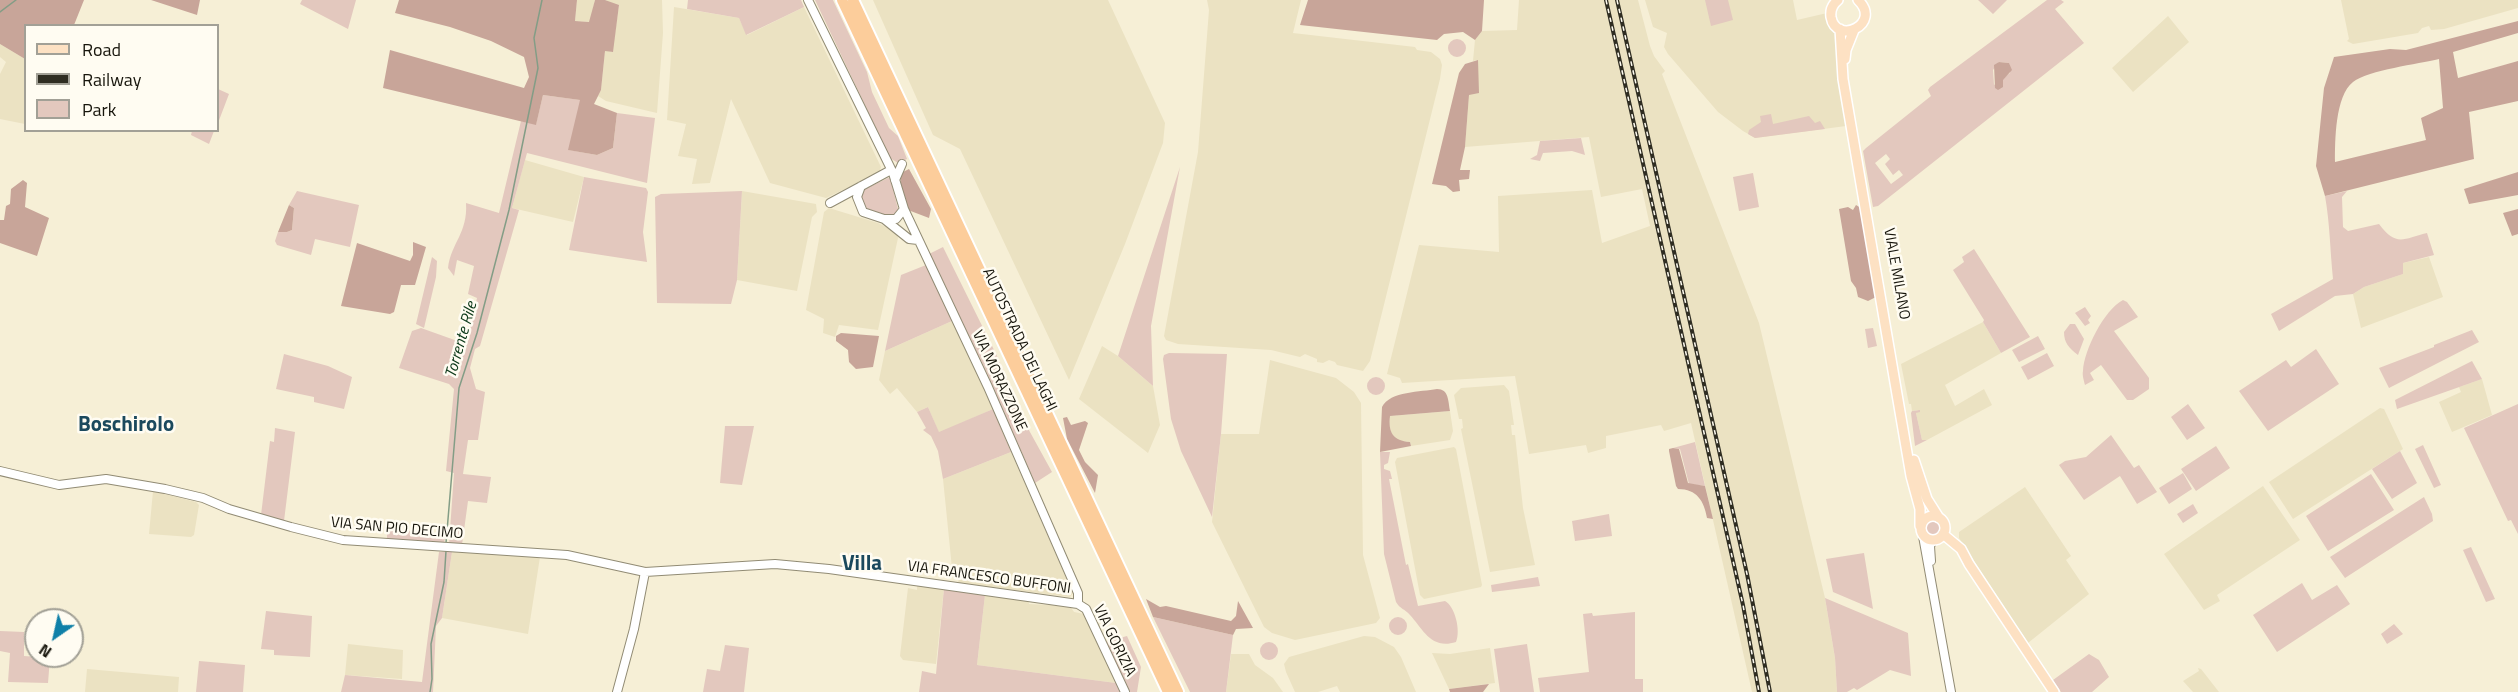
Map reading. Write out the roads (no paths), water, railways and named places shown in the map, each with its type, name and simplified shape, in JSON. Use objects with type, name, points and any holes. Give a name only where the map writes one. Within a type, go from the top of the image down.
[{"type":"highway","name":"AUTOSTRADA DEI LAGHI","points":[[842,0],[1168,692]]},
{"type":"highway","name":"AUTOSTRADA DEI LAGHI","points":[[853,0],[1178,692]]},
{"type":"main road","name":"VIALE MILANO","points":[[1858,0],[1865,14],[1862,24],[1854,30],[1846,50],[1845,60],[1916,469],[1930,506],[1944,524],[1938,538]]},
{"type":"main road","name":"VIALE MILANO","points":[[1836,1],[1831,14],[1832,20],[1840,29],[1844,79],[1922,531]]},
{"type":"main road","points":[[1840,29],[1854,30]]},
{"type":"main road","points":[[1939,518],[1927,517],[1922,531],[1938,538],[1958,552],[1969,564],[2054,692]]},
{"type":"street","name":"VIA MORAZZONE","points":[[808,0],[891,170],[904,209],[1008,430],[1078,593],[1078,604]]},
{"type":"street","points":[[880,176],[884,167],[881,152]]},
{"type":"street","points":[[895,180],[902,164]]},
{"type":"street","points":[[830,202],[891,170]]},
{"type":"street","points":[[861,186],[856,197],[863,212],[884,219],[896,219],[904,209]]},
{"type":"street","points":[[884,219],[909,239],[918,240]]},
{"type":"street","name":"VIA SAN PIO DECIMO","points":[[0,471],[59,485],[113,480],[175,491],[330,538],[442,548],[567,555],[645,572]]},
{"type":"street","name":"VIALE MILANO","points":[[1922,531],[1952,692]]},
{"type":"street","name":"VIALE MILANO","points":[[1930,571],[1930,546],[1938,538]]},
{"type":"street","name":"VIA FRANCESCO BUFFONI","points":[[645,572],[741,565],[785,565],[829,569],[1078,604]]},
{"type":"street","points":[[617,692],[634,629],[645,572]]},
{"type":"street","name":"VIA GORIZIA","points":[[1078,604],[1086,609],[1125,692]]},
{"type":"waterway","points":[[0,12],[16,0]]},
{"type":"waterway","name":"Torrente Rile","points":[[446,543],[459,388],[477,333],[509,210],[538,68],[534,38],[542,0]]},
{"type":"waterway","name":"Torrente Rile","points":[[430,692],[431,644],[444,582],[446,551]]},
{"type":"railway","points":[[1606,0],[1743,605],[1759,692]]},
{"type":"railway","points":[[1617,0],[1747,574],[1770,692]]},
{"type":"district","name":"Boschirolo","points":[[126,426]]},
{"type":"district","name":"Villa","points":[[862,565]]}]
